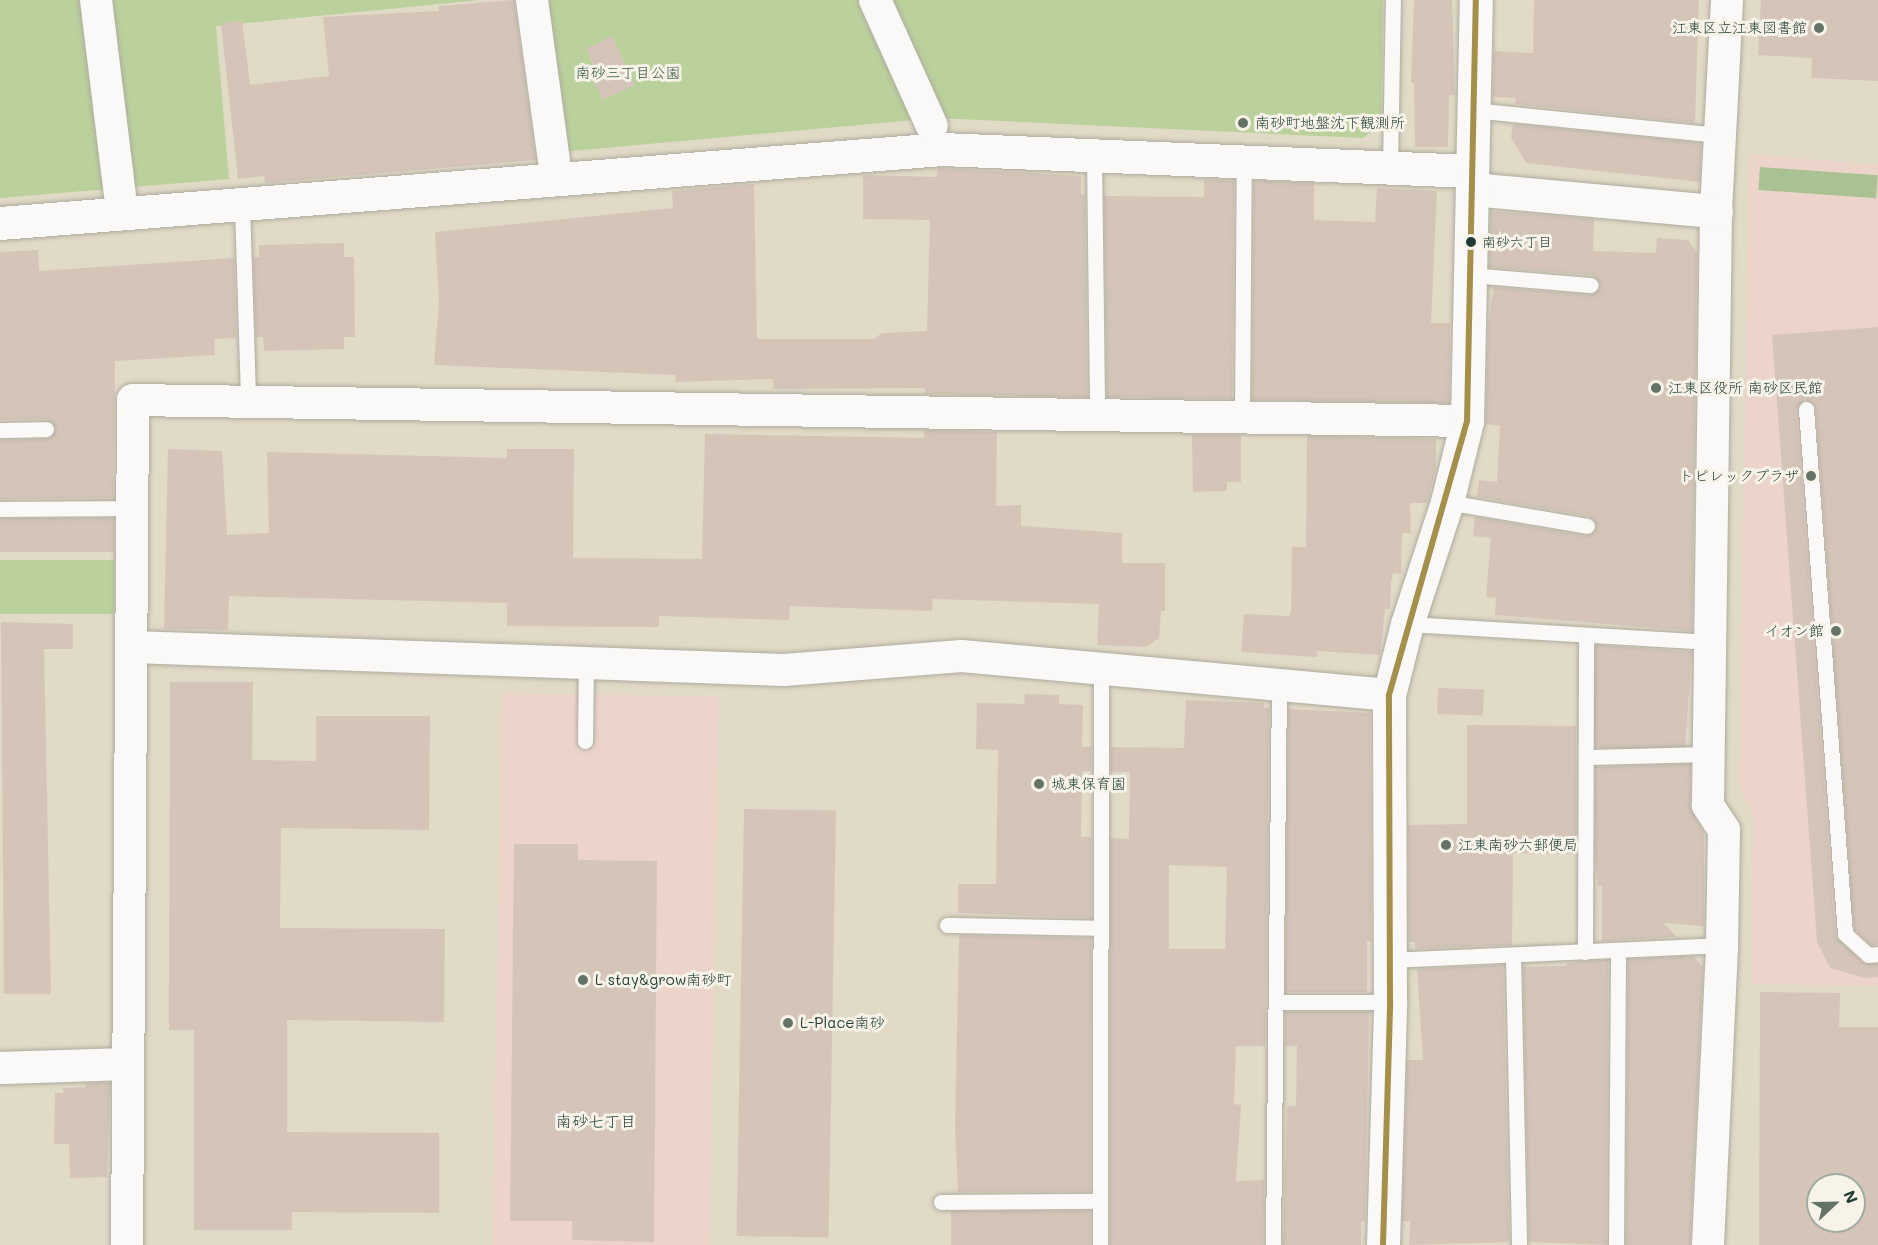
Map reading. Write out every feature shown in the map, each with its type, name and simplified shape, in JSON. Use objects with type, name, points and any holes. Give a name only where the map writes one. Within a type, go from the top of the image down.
[{"type":"street","points":[[96,0],[120,195]]},
{"type":"street","points":[[532,0],[554,160]]},
{"type":"street","points":[[875,0],[932,126]]},
{"type":"street","points":[[1383,1245],[1391,960],[1389,695],[1407,624],[1447,502],[1467,421],[1476,0]]},
{"type":"street","points":[[1708,1245],[1722,945],[1724,830],[1708,805],[1716,211],[1728,0]]},
{"type":"street","points":[[0,223],[242,206],[942,149],[1094,157],[1390,167],[1472,180],[1716,211]]},
{"type":"street","points":[[127,1245],[133,400],[1467,421]]},
{"type":"street","points":[[133,647],[784,670],[961,656],[1101,671],[1389,695]]},
{"type":"street","points":[[0,1068],[128,1064]]},
{"type":"lane","points":[[1390,167],[1393,0]]},
{"type":"lane","points":[[1473,110],[1720,135]]},
{"type":"lane","points":[[1094,157],[1097,416]]},
{"type":"lane","points":[[1242,418],[1244,163]]},
{"type":"lane","points":[[242,206],[248,402]]},
{"type":"lane","points":[[1471,275],[1592,285]]},
{"type":"lane","points":[[1806,409],[1845,934],[1868,955],[1878,954]]},
{"type":"lane","points":[[0,430],[46,429]]},
{"type":"lane","points":[[1447,502],[1587,526]]},
{"type":"lane","points":[[0,509],[131,508]]},
{"type":"lane","points":[[1407,624],[1711,642]]},
{"type":"lane","points":[[1586,635],[1586,952]]},
{"type":"lane","points":[[585,741],[586,663]]},
{"type":"lane","points":[[1100,1245],[1101,671]]},
{"type":"lane","points":[[1273,1245],[1279,686]]},
{"type":"lane","points":[[1587,757],[1710,754]]},
{"type":"lane","points":[[947,925],[1101,928]]},
{"type":"lane","points":[[1391,960],[1722,945]]},
{"type":"lane","points":[[1616,1245],[1618,950]]},
{"type":"lane","points":[[1513,956],[1519,1245]]},
{"type":"lane","points":[[1276,1002],[1390,1002]]},
{"type":"lane","points":[[941,1202],[1100,1201]]},
{"type":"shaded area","name":"トピレックプラザ","points":[[1749,154],[1878,165],[1878,986],[1752,984],[1753,813],[1739,788]]},
{"type":"shaded area","points":[[502,693],[719,697],[709,1245],[492,1245]]},
{"type":"green space","points":[[0,0],[480,0],[216,26],[229,179],[0,198]]},
{"type":"green space","name":"南砂三丁目公園","points":[[539,0],[1383,0],[1381,124],[1363,138],[937,118],[560,152]]},
{"type":"green space","points":[[1760,167],[1878,175],[1876,198],[1758,190]]},
{"type":"green space","points":[[0,560],[114,560],[114,614],[0,614]]},
{"type":"building","points":[[514,0],[536,160],[265,183],[264,176],[238,179],[221,23],[242,21],[250,85],[329,76],[323,17],[439,11],[439,6]]},
{"type":"building","points":[[1414,0],[1452,0],[1455,95],[1449,95],[1448,147],[1415,147],[1414,83],[1411,83]]},
{"type":"building","points":[[1534,0],[1699,0],[1695,123],[1515,104],[1516,98],[1493,97],[1494,51],[1533,53]]},
{"type":"building","name":"江東区立江東図書館","points":[[1761,0],[1878,0],[1878,81],[1811,78],[1812,58],[1758,55]]},
{"type":"building","points":[[612,36],[635,85],[603,100],[588,69],[594,66],[586,49]]},
{"type":"building","points":[[1513,124],[1693,142],[1701,145],[1700,182],[1526,163],[1511,137]]},
{"type":"building","points":[[938,168],[1081,176],[1081,195],[1085,195],[1087,397],[925,394],[925,388],[773,389],[773,379],[676,382],[675,375],[434,365],[439,302],[435,232],[673,208],[672,191],[754,184],[757,339],[874,339],[882,333],[927,331],[930,220],[863,219],[863,175],[937,177]]},
{"type":"building","points":[[1204,179],[1234,181],[1232,399],[1107,397],[1104,196],[1204,197]]},
{"type":"building","points":[[1254,181],[1314,183],[1314,220],[1375,222],[1377,188],[1437,191],[1431,323],[1450,323],[1449,403],[1252,400]]},
{"type":"building","points":[[1490,211],[1594,219],[1593,251],[1656,253],[1657,238],[1688,240],[1697,253],[1692,631],[1495,615],[1496,598],[1486,597],[1491,538],[1473,536],[1475,517],[1585,536],[1597,527],[1589,516],[1477,497],[1479,480],[1497,482],[1500,426],[1486,424],[1488,325],[1494,287],[1590,295],[1601,285],[1592,275],[1489,267]]},
{"type":"building","points":[[344,243],[344,257],[354,257],[355,337],[344,337],[344,349],[264,351],[263,337],[256,337],[253,257],[259,257],[259,245]]},
{"type":"building","points":[[38,250],[39,271],[234,258],[236,338],[214,339],[215,355],[115,361],[113,498],[0,499],[0,440],[47,439],[56,429],[46,419],[0,420],[0,252]]},
{"type":"building","name":"イオン館","points":[[1878,327],[1878,944],[1871,945],[1854,929],[1816,408],[1805,399],[1796,410],[1835,935],[1862,962],[1878,964],[1878,977],[1865,978],[1830,968],[1817,942],[1772,335]]},
{"type":"building","points":[[924,430],[997,432],[996,506],[1021,505],[1021,526],[1122,533],[1122,563],[1165,563],[1165,611],[1161,611],[1159,638],[1146,647],[1097,645],[1099,604],[933,599],[932,611],[790,606],[789,620],[659,616],[659,627],[507,626],[507,603],[229,596],[228,630],[164,629],[168,449],[222,451],[227,535],[269,533],[267,452],[507,458],[507,449],[574,449],[573,558],[702,559],[705,434],[924,438]]},
{"type":"building","points":[[1192,435],[1241,435],[1241,482],[1227,482],[1227,491],[1193,492]]},
{"type":"building","points":[[1307,436],[1436,439],[1436,468],[1427,503],[1410,503],[1411,533],[1402,533],[1401,574],[1393,573],[1390,609],[1385,609],[1380,655],[1317,651],[1317,657],[1241,652],[1244,614],[1289,616],[1291,612],[1292,547],[1306,547]]},
{"type":"building","points":[[0,518],[114,518],[114,552],[0,552]]},
{"type":"building","points":[[1,622],[73,624],[73,649],[44,649],[51,994],[4,994]]},
{"type":"building","points":[[1596,645],[1692,652],[1685,753],[1589,747]]},
{"type":"building","points":[[170,682],[253,682],[252,760],[316,761],[316,716],[430,716],[429,830],[281,828],[280,928],[445,929],[444,1022],[287,1020],[287,1132],[439,1133],[439,1213],[292,1212],[292,1230],[194,1230],[194,1030],[169,1030]]},
{"type":"building","points":[[1438,688],[1484,690],[1483,716],[1437,714]]},
{"type":"building","points":[[1025,694],[1059,695],[1059,704],[1083,705],[1082,747],[1091,747],[1091,771],[1082,771],[1081,837],[1091,837],[1091,918],[958,913],[958,884],[996,884],[998,750],[976,749],[977,703],[1024,704]]},
{"type":"building","points":[[1186,700],[1264,703],[1264,708],[1269,708],[1265,1046],[1236,1046],[1234,1104],[1241,1105],[1236,1181],[1264,1180],[1263,1245],[1110,1245],[1110,838],[1129,839],[1130,772],[1111,772],[1111,747],[1184,748]],"holes":[[[1169,865],[1227,867],[1225,949],[1169,949]]]},
{"type":"building","points":[[1288,709],[1370,713],[1371,941],[1367,941],[1367,992],[1285,992]]},
{"type":"building","points":[[1467,725],[1576,726],[1576,854],[1513,853],[1512,945],[1415,949],[1415,942],[1409,942],[1408,825],[1467,824]]},
{"type":"building","points":[[1691,764],[1690,805],[1704,833],[1704,926],[1664,923],[1677,937],[1602,941],[1602,886],[1598,886],[1595,854],[1595,767]]},
{"type":"building","name":"L-Place南砂","points":[[744,809],[836,811],[829,1238],[737,1236]]},
{"type":"building","points":[[514,844],[578,844],[578,860],[657,861],[654,1242],[572,1240],[572,1221],[510,1221]]},
{"type":"building","points":[[959,935],[1091,938],[1090,1191],[958,1192],[955,1128]]},
{"type":"building","points":[[1693,956],[1703,967],[1690,1245],[1626,1245],[1628,959]]},
{"type":"building","points":[[1608,960],[1606,1245],[1529,1242],[1523,967],[1567,966],[1567,963]]},
{"type":"building","points":[[1503,965],[1509,1242],[1409,1245],[1410,1221],[1402,1221],[1407,1060],[1423,1060],[1417,969]]},
{"type":"building","points":[[1760,992],[1840,993],[1839,1027],[1878,1027],[1878,1245],[1759,1245]]},
{"type":"building","points":[[1285,1012],[1369,1012],[1365,1221],[1361,1221],[1361,1245],[1283,1245],[1287,1106],[1296,1106],[1297,1046],[1285,1046]]},
{"type":"building","points":[[86,1083],[110,1083],[107,1177],[70,1178],[69,1144],[54,1144],[55,1093],[63,1093],[63,1088],[86,1087]]},
{"type":"building","points":[[951,1211],[1090,1211],[1090,1245],[951,1245]]},
{"type":"transit line","points":[[1383,1245],[1390,1002],[1389,695],[1467,421],[1476,0]]},
{"type":"place","name":"江東区立江東図書館","points":[[1819,28]]},
{"type":"place","name":"南砂町地盤沈下観測所","points":[[1243,123]]},
{"type":"place","name":"南砂六丁目","points":[[1471,242]]},
{"type":"place","name":"江東区役所 南砂区民館","points":[[1656,388]]},
{"type":"place","name":"トピレックプラザ","points":[[1811,476]]},
{"type":"place","name":"イオン館","points":[[1836,631]]},
{"type":"place","name":"城東保育園","points":[[1039,784]]},
{"type":"place","name":"江東南砂六郵便局","points":[[1446,845]]},
{"type":"place","name":"L stay&grow南砂町","points":[[583,980]]},
{"type":"place","name":"L-Place南砂","points":[[788,1023]]},
{"type":"district","name":"南砂七丁目","points":[[596,1121]]}]
